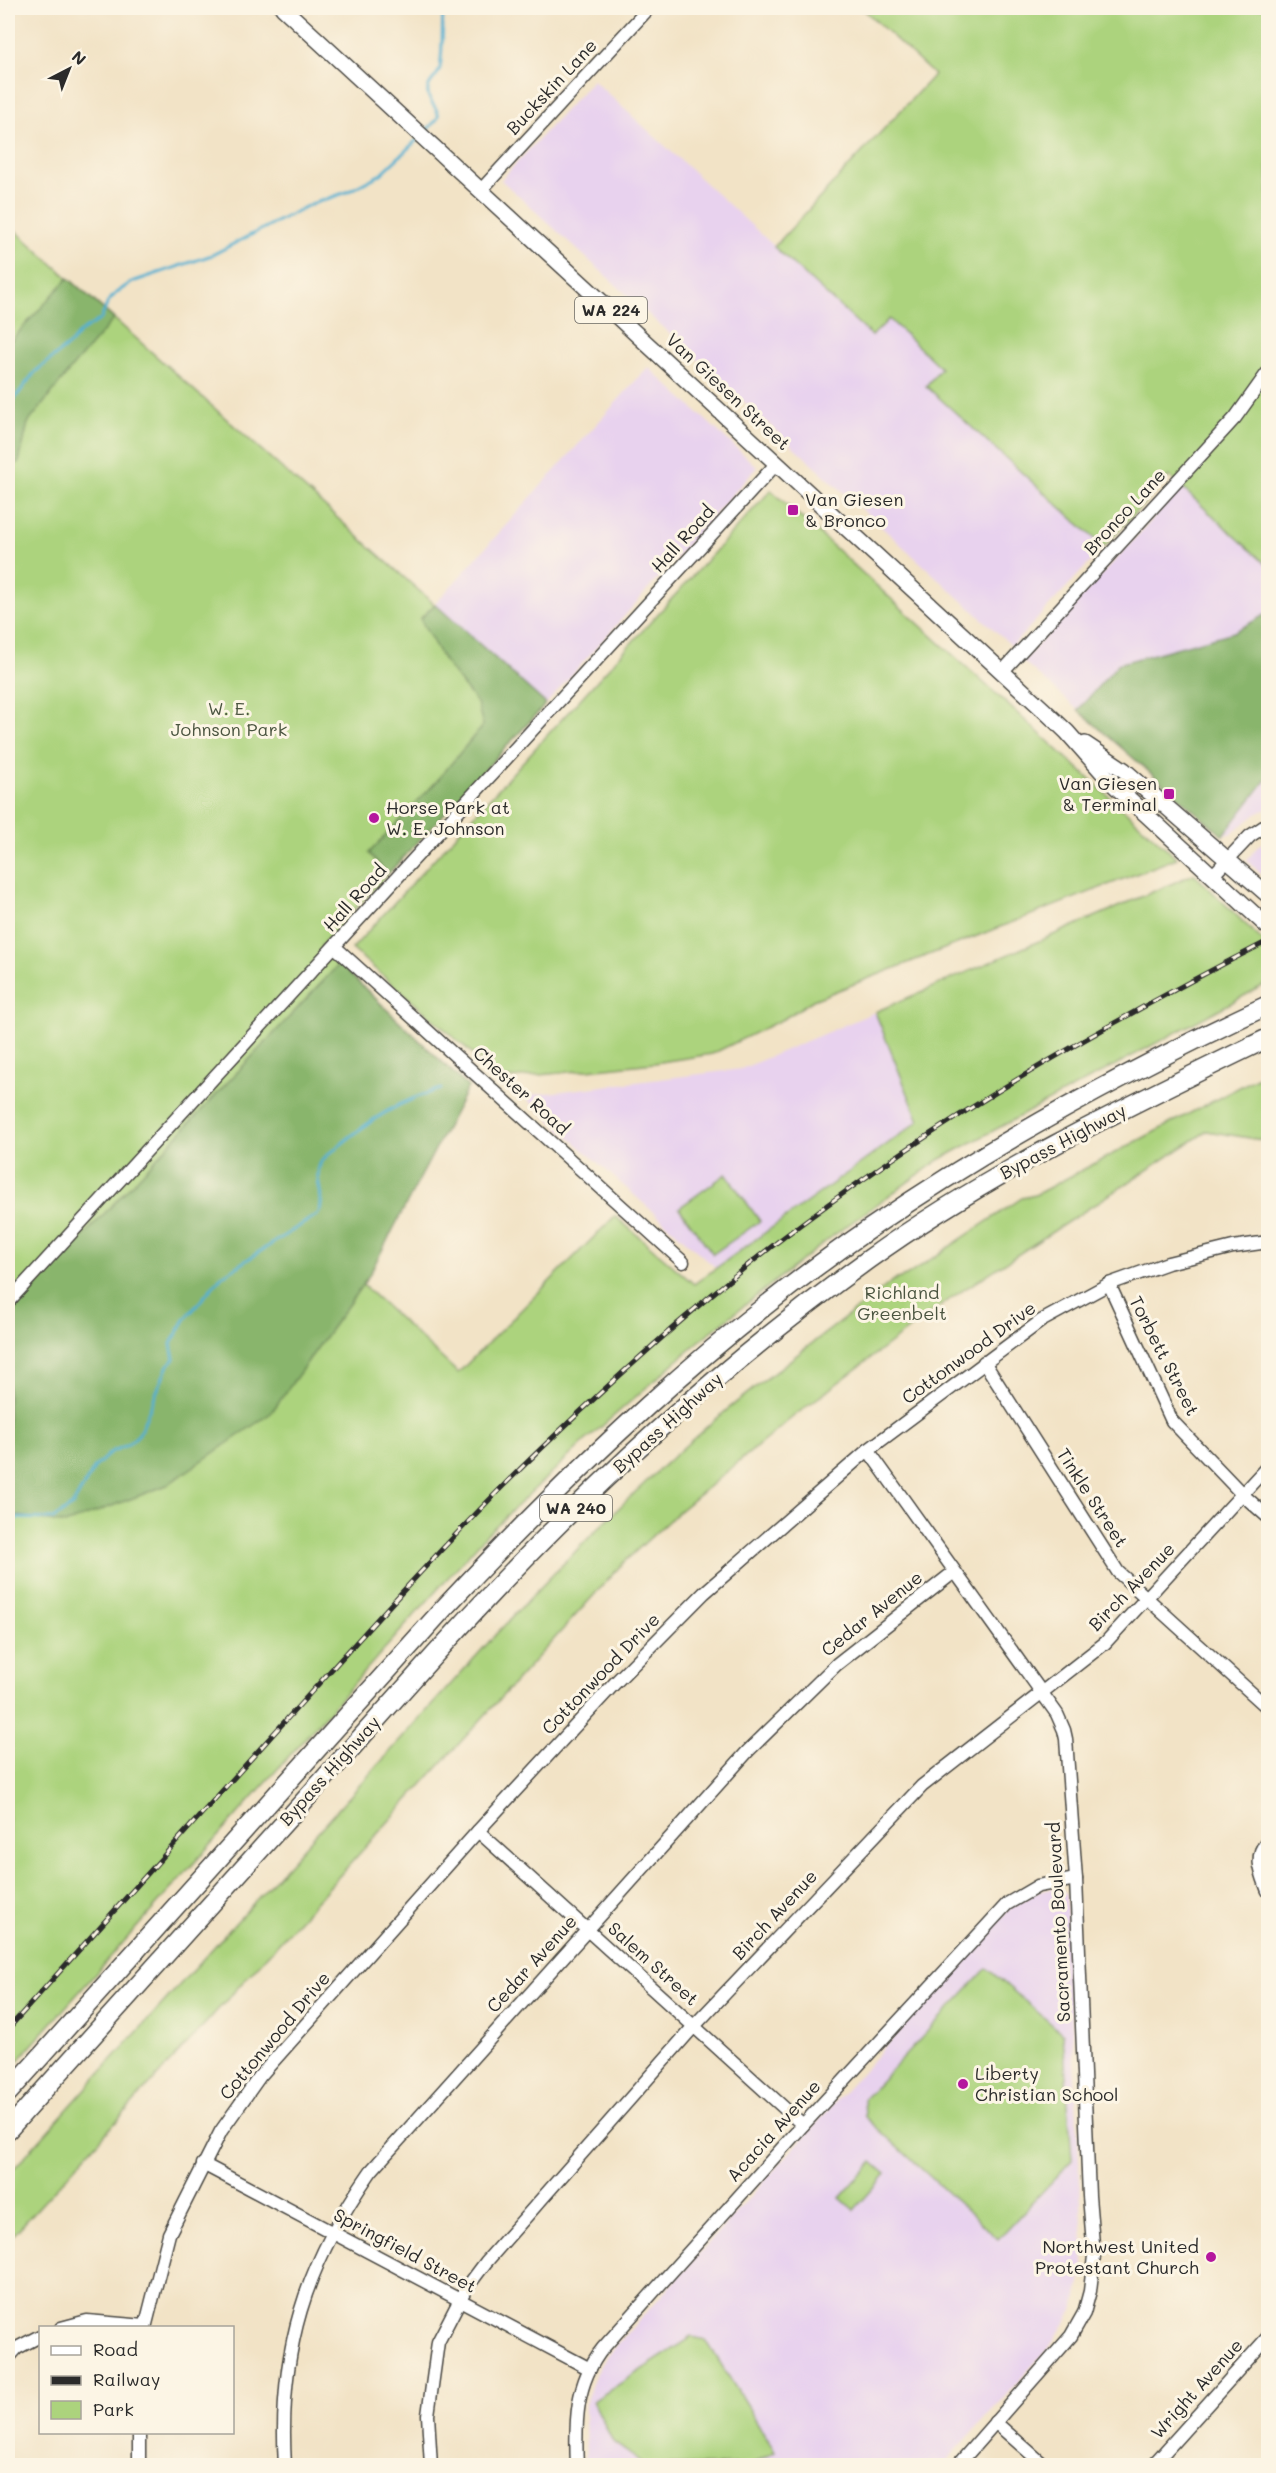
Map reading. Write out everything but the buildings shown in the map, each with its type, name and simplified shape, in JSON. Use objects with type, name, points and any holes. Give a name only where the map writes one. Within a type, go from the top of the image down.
[{"type":"highway","name":"Bypass Highway","points":[[8,2093],[452,1599],[627,1424],[801,1279],[908,1203],[985,1154],[1099,1090],[1266,1005]]},
{"type":"highway","name":"Bypass Highway","points":[[8,2130],[507,1577],[607,1478],[696,1397],[833,1286],[908,1232],[953,1204],[1107,1118],[1269,1038]]},
{"type":"main road","name":"Van Giesen Street","points":[[283,8],[1067,732],[1112,783],[1269,927]]},
{"type":"main road","name":"Van Giesen Street","points":[[1067,732],[1124,770],[1269,896]]},
{"type":"street","name":"Buckskin Lane","points":[[481,190],[649,8]]},
{"type":"street","name":"Bronco Lane","points":[[1002,672],[1235,418],[1269,372]]},
{"type":"street","name":"Hall Road","points":[[8,1302],[777,463]]},
{"type":"street","points":[[1213,875],[1256,831],[1269,824]]},
{"type":"street","name":"Chester Road","points":[[335,947],[683,1262]]},
{"type":"street","name":"Cottonwood Drive","points":[[145,2326],[169,2234],[221,2131],[260,2076],[478,1831],[615,1683],[704,1593],[868,1450],[1041,1321],[1109,1284],[1168,1263],[1233,1247],[1269,1242]]},
{"type":"street","name":"Torbett Street","points":[[1109,1284],[1172,1421],[1243,1495],[1269,1517]]},
{"type":"street","name":"Tinkle Street","points":[[984,1362],[1114,1567],[1146,1599],[1269,1708]]},
{"type":"street","name":"Sacramento Boulevard","points":[[868,1450],[1065,1730],[1076,1880],[1094,2256],[1090,2291],[1083,2313],[1071,2336],[957,2466]]},
{"type":"street","name":"Birch Avenue","points":[[431,2466],[428,2415],[438,2342],[460,2301],[486,2262],[695,2025],[922,1786],[1105,1643],[1269,1466]]},
{"type":"street","name":"Cedar Avenue","points":[[285,2466],[284,2417],[289,2363],[297,2320],[310,2278],[332,2232],[371,2171],[748,1751],[837,1664],[954,1572]]},
{"type":"street","name":"Salem Street","points":[[478,1831],[803,2125]]},
{"type":"street","points":[[1269,1840],[1260,1852],[1259,1861],[1269,1891]]},
{"type":"street","name":"Acacia Avenue","points":[[578,2466],[576,2412],[590,2369],[603,2348],[803,2125],[1007,1904],[1038,1886],[1076,1880]]},
{"type":"street","name":"Springfield Street","points":[[203,2164],[590,2369]]},
{"type":"street","points":[[68,2326],[87,2321],[135,2326]]},
{"type":"street","points":[[8,2358],[17,2348],[39,2337]]},
{"type":"street","name":"Wright Avenue","points":[[1152,2466],[1269,2337]]},
{"type":"street","points":[[995,2422],[1045,2466]]},
{"type":"street","points":[[139,2434],[140,2466]]},
{"type":"shaded area","points":[[593,80],[872,336],[888,319],[942,368],[926,386],[1104,547],[1012,646],[501,180]]},
{"type":"shaded area","points":[[648,367],[757,467],[546,704],[435,604]]},
{"type":"shaded area","points":[[1182,487],[1268,566],[1268,613],[1234,632],[1118,664],[1078,710],[1023,661]]},
{"type":"shaded area","points":[[1268,777],[1268,808],[1256,814],[1232,833],[1223,836]]},
{"type":"shaded area","points":[[1268,839],[1268,881],[1247,860],[1258,846]]},
{"type":"shaded area","points":[[875,1012],[919,1121],[716,1268],[523,1096],[741,1069]]},
{"type":"shaded area","name":"Liberty Christian School","points":[[1059,1889],[1065,1893],[1066,1897],[1084,2266],[1074,2309],[1050,2346],[943,2465],[586,2466],[585,2405],[594,2378],[607,2356],[1009,1909],[1037,1892]]},
{"type":"green space","points":[[862,8],[1268,8],[1268,566],[1169,476],[1104,547],[926,386],[941,368],[889,319],[872,336],[774,247],[934,75]]},
{"type":"green space","name":"W. E. Johnson Park","points":[[8,224],[546,704],[321,946],[468,1087],[363,1285],[458,1373],[615,1216],[694,1284],[919,1121],[875,1012],[1194,874],[1268,946],[1268,983],[939,1160],[834,1235],[703,1338],[584,1442],[486,1535],[8,2072]]},
{"type":"green space","points":[[68,278],[114,319],[28,423],[19,462],[8,469],[8,344]]},
{"type":"green space","points":[[771,490],[1177,858],[813,1000],[785,1018],[712,1054],[654,1063],[502,1079],[352,949]]},
{"type":"green space","points":[[435,604],[546,704],[388,874],[369,853],[436,782],[483,725],[477,703],[444,661],[420,619]]},
{"type":"green space","points":[[1268,613],[1268,777],[1223,836],[1078,710],[1118,664],[1234,632]]},
{"type":"green space","points":[[339,964],[468,1087],[368,1277],[271,1413],[167,1485],[65,1524],[8,1514],[8,1316]]},
{"type":"green space","name":"Richland Greenbelt","points":[[1268,1072],[1268,1141],[1207,1131],[945,1302],[794,1416],[677,1513],[623,1563],[8,2241],[8,2175],[497,1633],[663,1466],[743,1397],[894,1280],[906,1276],[1022,1198],[1035,1195]]},
{"type":"green space","points":[[726,1174],[760,1221],[713,1254],[679,1208]]},
{"type":"green space","points":[[987,1968],[1063,2034],[1072,2160],[998,2239],[865,2117],[864,2099]]},
{"type":"green space","points":[[872,2162],[886,2174],[854,2210],[840,2198]]},
{"type":"green space","points":[[692,2337],[706,2340],[775,2451],[751,2465],[645,2465],[613,2442],[593,2401]]},
{"type":"waterway","points":[[426,131],[438,117],[429,97],[428,88],[440,68],[443,8]]},
{"type":"waterway","points":[[8,407],[35,372],[71,343],[80,332],[101,319],[108,302],[132,282],[212,255],[309,205],[347,192],[381,174],[419,138]]},
{"type":"waterway","points":[[8,1518],[53,1519],[72,1506],[95,1467],[111,1452],[127,1445],[139,1434],[168,1365],[174,1359],[171,1344],[186,1318],[222,1276],[318,1214],[321,1202],[318,1170],[324,1159],[387,1111],[441,1089]]},
{"type":"railway","points":[[8,2029],[442,1549],[544,1446],[675,1326],[813,1215],[960,1115],[1112,1024],[1268,941]]},
{"type":"place","name":"Van Giesen & Bronco","points":[[793,510]]},
{"type":"place","name":"Van Giesen & Terminal","points":[[1169,794]]},
{"type":"place","name":"Horse Park at W. E. Johnson","points":[[374,818]]},
{"type":"place","name":"Liberty Christian School","points":[[963,2084]]},
{"type":"place","name":"Northwest United Protestant Church","points":[[1211,2257]]}]
